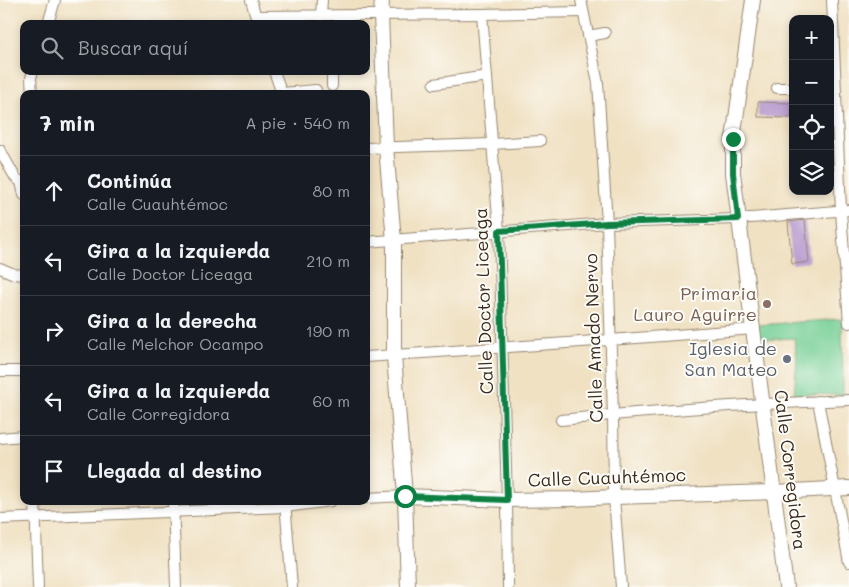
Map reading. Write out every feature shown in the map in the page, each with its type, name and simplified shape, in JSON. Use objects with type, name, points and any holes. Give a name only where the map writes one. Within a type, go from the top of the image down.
[{"type":"street","points":[[49,20],[54,0]]},
{"type":"street","points":[[251,0],[257,20],[321,16],[583,12]]},
{"type":"street","points":[[321,16],[322,0]]},
{"type":"street","points":[[382,0],[386,147],[394,240],[394,356],[405,496],[408,587]]},
{"type":"street","name":"Calle Amado Nervo","points":[[581,0],[598,82],[607,223],[614,496],[621,587]]},
{"type":"street","name":"Calle Corregidora","points":[[753,0],[733,139],[733,173],[786,587]]},
{"type":"street","points":[[832,0],[833,60]]},
{"type":"street","name":"Calle Doctor Liceaga","points":[[482,14],[499,231],[508,587]]},
{"type":"street","points":[[588,36],[605,33]]},
{"type":"street","points":[[32,75],[32,90]]},
{"type":"street","points":[[275,75],[281,90]]},
{"type":"street","points":[[332,75],[332,86]]},
{"type":"street","points":[[434,84],[487,76]]},
{"type":"street","points":[[777,88],[789,88]]},
{"type":"street","points":[[834,98],[845,211],[849,323]]},
{"type":"street","points":[[370,148],[540,141]]},
{"type":"street","points":[[0,150],[15,177],[20,181]]},
{"type":"street","points":[[370,242],[607,223],[738,219],[845,211]]},
{"type":"street","points":[[0,268],[14,274],[20,274]]},
{"type":"street","points":[[370,357],[754,329]]},
{"type":"street","points":[[0,371],[20,371]]},
{"type":"street","points":[[561,420],[762,403],[849,400]]},
{"type":"street","points":[[818,401],[849,562]]},
{"type":"street","points":[[0,438],[20,436]]},
{"type":"street","name":"Calle Cuauhtémoc","points":[[370,498],[405,496],[507,500],[573,499],[849,488]]},
{"type":"street","points":[[35,505],[38,587]]},
{"type":"street","points":[[172,505],[176,587]]},
{"type":"street","points":[[0,519],[173,512],[271,505]]},
{"type":"street","points":[[285,505],[292,587]]},
{"type":"green space","points":[[842,319],[843,395],[794,395],[797,358],[794,338],[758,340],[757,325]]},
{"type":"building","points":[[758,102],[789,103],[789,118],[758,117]]},
{"type":"building","points":[[805,220],[809,262],[792,264],[788,222]]},
{"type":"place","name":"Primaria Lauro Aguirre","points":[[767,304]]},
{"type":"place","name":"Iglesia de San Mateo","points":[[787,359]]},
{"type":"route","points":[[405,496],[507,500],[499,231],[607,223],[738,219],[733,173],[733,139]]}]
